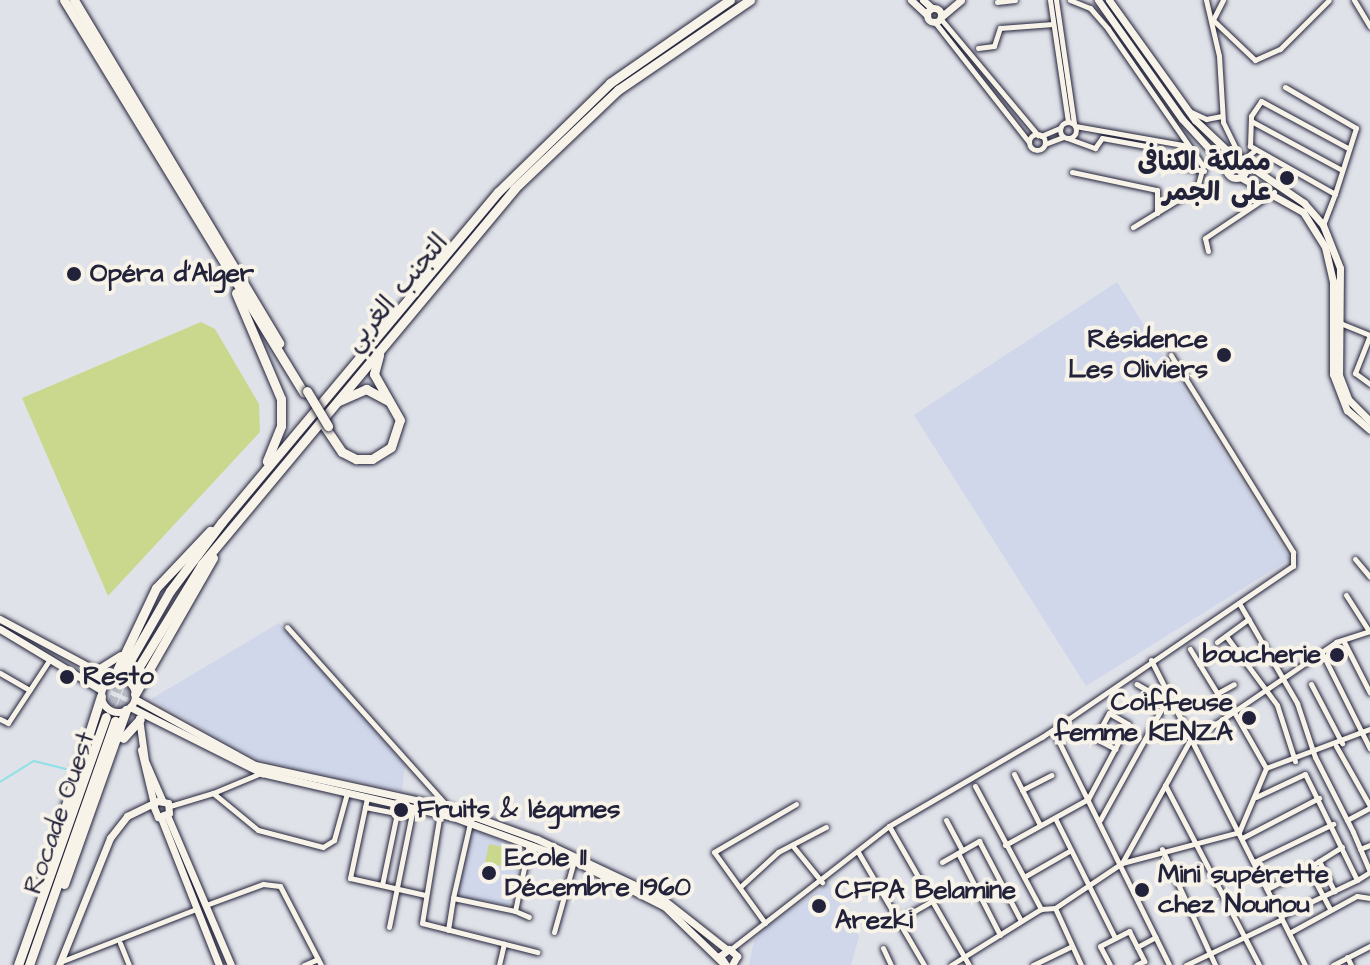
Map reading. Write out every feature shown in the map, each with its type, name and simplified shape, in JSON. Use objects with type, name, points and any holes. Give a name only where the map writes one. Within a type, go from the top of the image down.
[{"type":"highway","points":[[64,0],[305,392]]},
{"type":"highway","points":[[74,0],[323,426],[342,452],[356,459],[372,459],[391,447],[399,411],[376,379],[374,363],[413,307]]},
{"type":"highway","name":"التجنب الغربي","points":[[730,0],[629,67],[528,160],[222,522],[170,591],[132,668],[177,599],[232,527],[323,426],[413,307],[514,189],[618,90],[750,0]]},
{"type":"highway","points":[[205,233],[281,399],[275,449],[239,501]]},
{"type":"highway","points":[[359,390],[382,395],[395,414],[391,441],[370,455],[343,448],[323,426],[359,390]]},
{"type":"highway","points":[[112,679],[120,655],[156,588],[222,522]]},
{"type":"highway","points":[[135,696],[232,527]]},
{"type":"highway","points":[[24,947],[101,693]]},
{"type":"highway","points":[[42,935],[117,747],[128,709]]},
{"type":"highway","name":"Rocade Ouest","points":[[18,965],[111,719],[42,935],[29,965]]},
{"type":"highway","points":[[117,747],[140,719]]},
{"type":"street","points":[[911,0],[931,10],[939,19],[1035,150],[1066,137],[1095,148],[1102,138],[1151,147],[1155,161],[1204,171]]},
{"type":"street","points":[[923,0],[1045,144]]},
{"type":"street","points":[[931,10],[945,0]]},
{"type":"street","points":[[939,19],[961,0]]},
{"type":"street","points":[[997,2],[1015,0]]},
{"type":"street","points":[[1053,0],[1053,24],[1073,124]]},
{"type":"street","points":[[1053,0],[1073,124],[1066,137]]},
{"type":"street","points":[[1070,0],[1090,8],[1108,29],[1191,146],[1204,171],[1197,188],[1133,227]]},
{"type":"street","points":[[1098,0],[1174,109],[1225,166],[1229,176],[1240,177],[1274,192],[1303,212],[1325,247],[1333,281],[1333,374],[1347,410],[1370,430]]},
{"type":"street","points":[[1109,0],[1185,108],[1241,160],[1304,203],[1323,225],[1340,268],[1342,386],[1370,421]]},
{"type":"street","points":[[1206,0],[1219,56],[1222,116],[1241,160],[1240,177]]},
{"type":"street","points":[[1223,0],[1213,20],[1255,60],[1280,49],[1329,0]]},
{"type":"street","points":[[1354,0],[1370,27]]},
{"type":"street","points":[[978,48],[995,45],[1000,28],[1053,24]]},
{"type":"street","points":[[1285,87],[1356,128],[1323,225]]},
{"type":"street","points":[[1335,194],[1255,150],[1248,140],[1251,121],[1261,101],[1348,148]]},
{"type":"street","points":[[1185,108],[1206,119],[1222,116]]},
{"type":"street","points":[[1251,121],[1342,170]]},
{"type":"street","points":[[1029,142],[1073,124],[1191,146]]},
{"type":"street","points":[[1061,127],[1066,137]]},
{"type":"street","points":[[1225,166],[1255,150]]},
{"type":"street","points":[[1072,172],[1157,190],[1157,213]]},
{"type":"street","points":[[1208,251],[1205,238],[1274,192]]},
{"type":"street","points":[[1340,323],[1370,335],[1355,373],[1370,384]]},
{"type":"street","points":[[0,629],[51,658],[101,693],[110,710],[128,709],[262,773],[347,793],[397,813],[440,813],[574,861],[665,907],[724,963],[734,957],[744,939],[822,882],[889,826],[1042,737],[1151,660],[1287,571],[1295,559],[1171,355]]},
{"type":"street","points":[[1355,559],[1370,577]]},
{"type":"street","points":[[1122,863],[1189,742],[1343,640],[1370,631],[1346,595]]},
{"type":"street","points":[[1186,965],[1370,872],[1313,753],[1285,679],[1239,603]]},
{"type":"street","points":[[0,619],[112,679],[128,681],[135,696],[255,765],[448,807],[610,870],[669,903],[734,957]]},
{"type":"street","points":[[1217,642],[1249,619]]},
{"type":"street","points":[[287,627],[448,807]]},
{"type":"street","points":[[1226,636],[1268,690],[1285,721],[1295,761]]},
{"type":"street","points":[[1343,640],[1370,693]]},
{"type":"street","points":[[1190,649],[1266,768]]},
{"type":"street","points":[[1322,653],[1370,749]]},
{"type":"street","points":[[1199,664],[1215,654]]},
{"type":"street","points":[[98,669],[120,655]]},
{"type":"street","points":[[0,719],[8,723],[51,658]]},
{"type":"street","points":[[1100,821],[1169,694],[1151,660]]},
{"type":"street","points":[[0,673],[29,690]]},
{"type":"street","points":[[101,693],[112,679]]},
{"type":"street","points":[[1136,684],[1166,701],[1240,835],[1305,965]]},
{"type":"street","points":[[1218,694],[1234,684]]},
{"type":"street","points":[[1311,684],[1370,807],[1347,820]]},
{"type":"street","points":[[128,709],[135,696]]},
{"type":"street","points":[[128,709],[140,719],[143,740],[140,763],[219,965]]},
{"type":"street","points":[[1005,845],[1088,799],[1115,749],[1128,724],[1109,713],[1092,737],[1115,749]]},
{"type":"street","points":[[1266,768],[1295,761],[1370,729]]},
{"type":"street","points":[[1056,736],[1122,863],[1169,965]]},
{"type":"street","points":[[1240,835],[1266,768]]},
{"type":"street","points":[[60,964],[120,823],[156,803],[170,806],[262,773]]},
{"type":"street","points":[[1256,797],[1303,773],[1333,824],[1357,880]]},
{"type":"street","points":[[1014,774],[1040,825]]},
{"type":"street","points":[[1022,790],[1051,775]]},
{"type":"street","points":[[1165,785],[1198,842],[1259,965]]},
{"type":"street","points":[[975,786],[1041,909]]},
{"type":"street","points":[[213,793],[258,830],[323,847],[334,840],[347,793]]},
{"type":"street","points":[[951,965],[1041,909],[1055,908],[1122,863],[1162,849],[1240,835],[1319,798]]},
{"type":"street","points":[[366,802],[412,812]]},
{"type":"street","points":[[366,802],[349,876],[425,895]]},
{"type":"street","points":[[766,923],[714,852],[796,804]]},
{"type":"street","points":[[120,823],[161,816],[170,806]]},
{"type":"street","points":[[389,927],[412,812]]},
{"type":"street","points":[[382,885],[397,813]]},
{"type":"street","points":[[440,813],[422,923],[537,952]]},
{"type":"street","points":[[161,816],[206,906],[231,965]]},
{"type":"street","points":[[1055,818],[1115,938]]},
{"type":"street","points":[[946,820],[1000,935]]},
{"type":"street","points":[[448,930],[470,822]]},
{"type":"street","points":[[1254,862],[1333,824]]},
{"type":"street","points":[[889,826],[969,965]]},
{"type":"street","points":[[739,888],[792,845],[826,827]]},
{"type":"street","points":[[942,862],[979,841],[1021,921]]},
{"type":"street","points":[[515,911],[529,843]]},
{"type":"street","points":[[792,845],[822,882]]},
{"type":"street","points":[[1360,849],[1370,845]]},
{"type":"street","points":[[1267,889],[1342,847]]},
{"type":"street","points":[[1162,849],[1215,965]]},
{"type":"street","points":[[1024,877],[1071,850]]},
{"type":"street","points":[[858,852],[924,965]]},
{"type":"street","points":[[554,932],[574,861]]},
{"type":"street","points":[[1319,861],[1334,891]]},
{"type":"street","points":[[1308,868],[1330,909]]},
{"type":"street","points":[[60,964],[120,943],[263,884],[280,886],[320,962],[304,965]]},
{"type":"street","points":[[1289,933],[1357,896],[1370,898]]},
{"type":"street","points":[[453,898],[515,911],[529,917]]},
{"type":"street","points":[[897,921],[932,901]]},
{"type":"street","points":[[196,910],[206,906]]},
{"type":"street","points":[[1055,908],[1080,965]]},
{"type":"street","points":[[1098,965],[1109,963],[1100,946],[1129,931],[1144,961],[1136,965]]},
{"type":"street","points":[[1137,947],[1156,937]]},
{"type":"street","points":[[120,943],[129,965]]},
{"type":"street","points":[[499,965],[504,944]]},
{"type":"street","points":[[1033,965],[1072,946]]},
{"type":"street","points":[[1333,965],[1370,946]]},
{"type":"street","points":[[883,948],[891,965]]},
{"type":"street","points":[[1347,957],[1351,965]]},
{"type":"shaded area","points":[[1117,282],[1290,559],[1086,686],[914,415]]},
{"type":"shaded area","points":[[279,623],[405,765],[402,791],[257,760],[151,699]]},
{"type":"shaded area","name":"Ecole 11 Décembre 1960","points":[[472,829],[523,849],[509,905],[455,896]]},
{"type":"shaded area","name":"CFPA Belamine Arezki","points":[[829,883],[859,937],[851,965],[749,965],[754,941],[765,928]]},
{"type":"green space","points":[[201,322],[215,329],[259,404],[260,432],[108,596],[22,398]]},
{"type":"green space","points":[[489,844],[521,851],[517,870],[485,862]]},
{"type":"waterway","points":[[0,782],[34,761],[71,770]]},
{"type":"tunnel","points":[[106,717],[127,666]]},
{"type":"tunnel","points":[[115,721],[137,670]]},
{"type":"place","name":"مملكة الكنافى على الجمر","points":[[1287,178]]},
{"type":"place","name":"Opéra d'Alger","points":[[74,274]]},
{"type":"place","name":"Résidence Les Oliviers","points":[[1224,355]]},
{"type":"place","name":"boucherie","points":[[1337,655]]},
{"type":"place","name":"Resto","points":[[67,677]]},
{"type":"place","name":"Coiffeuse femme KENZA","points":[[1249,718]]},
{"type":"place","name":"Fruits & légumes","points":[[401,810]]},
{"type":"place","name":"Ecole 11 Décembre 1960","points":[[489,873]]},
{"type":"place","name":"Mini supérette chez Nounou","points":[[1142,890]]},
{"type":"place","name":"CFPA Belamine Arezki","points":[[819,906]]}]
